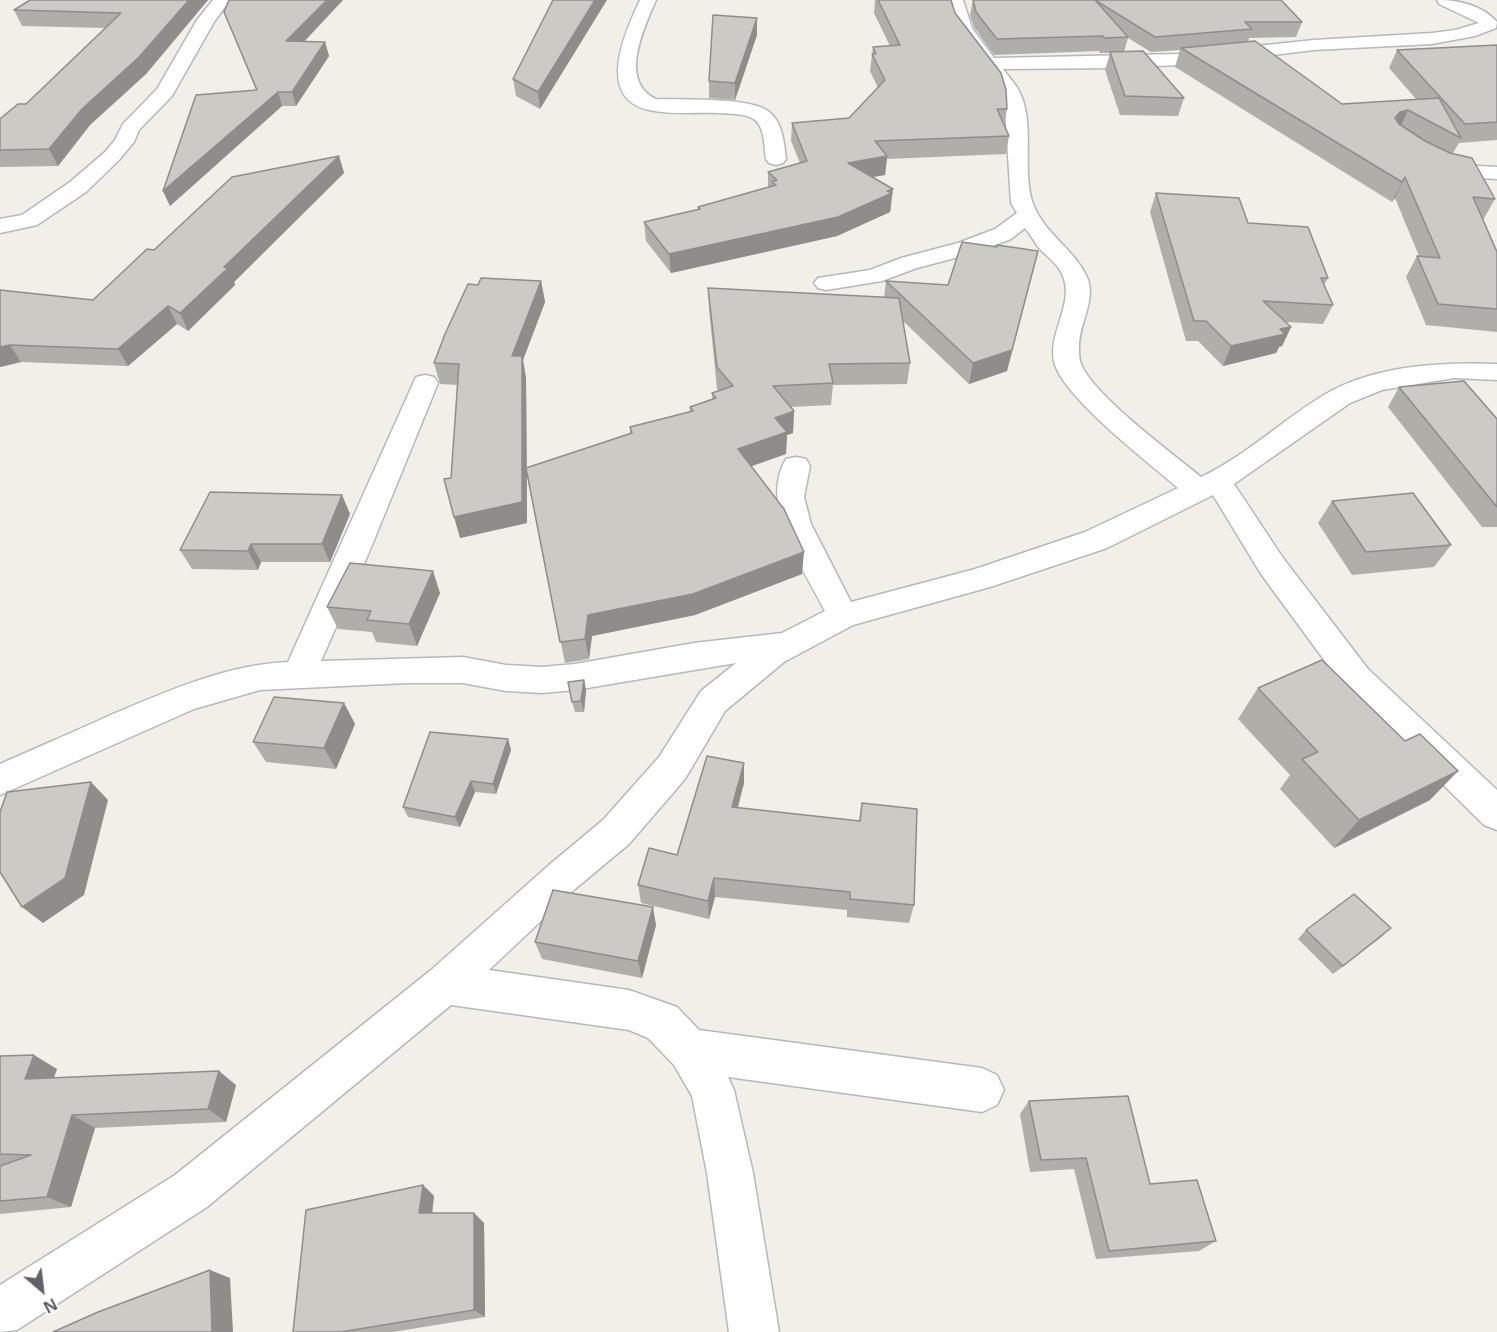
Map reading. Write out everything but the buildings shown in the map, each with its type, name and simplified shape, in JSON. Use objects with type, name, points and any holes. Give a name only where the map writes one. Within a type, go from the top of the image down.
[{"type":"street","points":[[0,226],[29,220],[78,188],[112,156],[124,142],[130,128],[165,92],[206,20],[222,0]]},
{"type":"street","points":[[648,0],[626,58],[628,79],[635,97],[652,105],[744,109],[761,114],[772,129],[776,159]]},
{"type":"street","points":[[955,0],[963,29],[991,64],[1010,93],[1016,108],[1018,169],[1022,203],[1047,243],[1067,263],[1076,279],[1078,295],[1066,346],[1068,365],[1084,389],[1106,411],[1209,486],[1356,678],[1497,814]]},
{"type":"street","points":[[991,64],[1160,62],[1315,45],[1444,36],[1473,31],[1490,24],[1484,18],[1445,0]]},
{"type":"street","points":[[1420,156],[1439,166],[1461,171],[1497,173]]},
{"type":"street","points":[[826,283],[874,276],[909,263],[966,248],[1003,234],[1028,215]]},
{"type":"street","points":[[0,1313],[191,1191],[445,984],[562,877],[616,832],[672,768],[713,701],[772,653],[843,616],[979,579],[1096,540],[1209,486],[1341,397],[1375,384],[1417,375],[1454,370],[1497,372]]},
{"type":"street","points":[[298,676],[355,550],[425,383]]},
{"type":"street","points":[[796,466],[790,497],[796,524],[843,616]]},
{"type":"street","points":[[0,780],[182,699],[225,685],[260,677],[463,670],[506,678],[542,680],[575,678],[694,656],[789,644]]},
{"type":"street","points":[[445,984],[629,1010],[662,1022],[689,1050],[712,1090],[730,1173],[754,1332]]},
{"type":"street","points":[[689,1050],[982,1090]]}]
